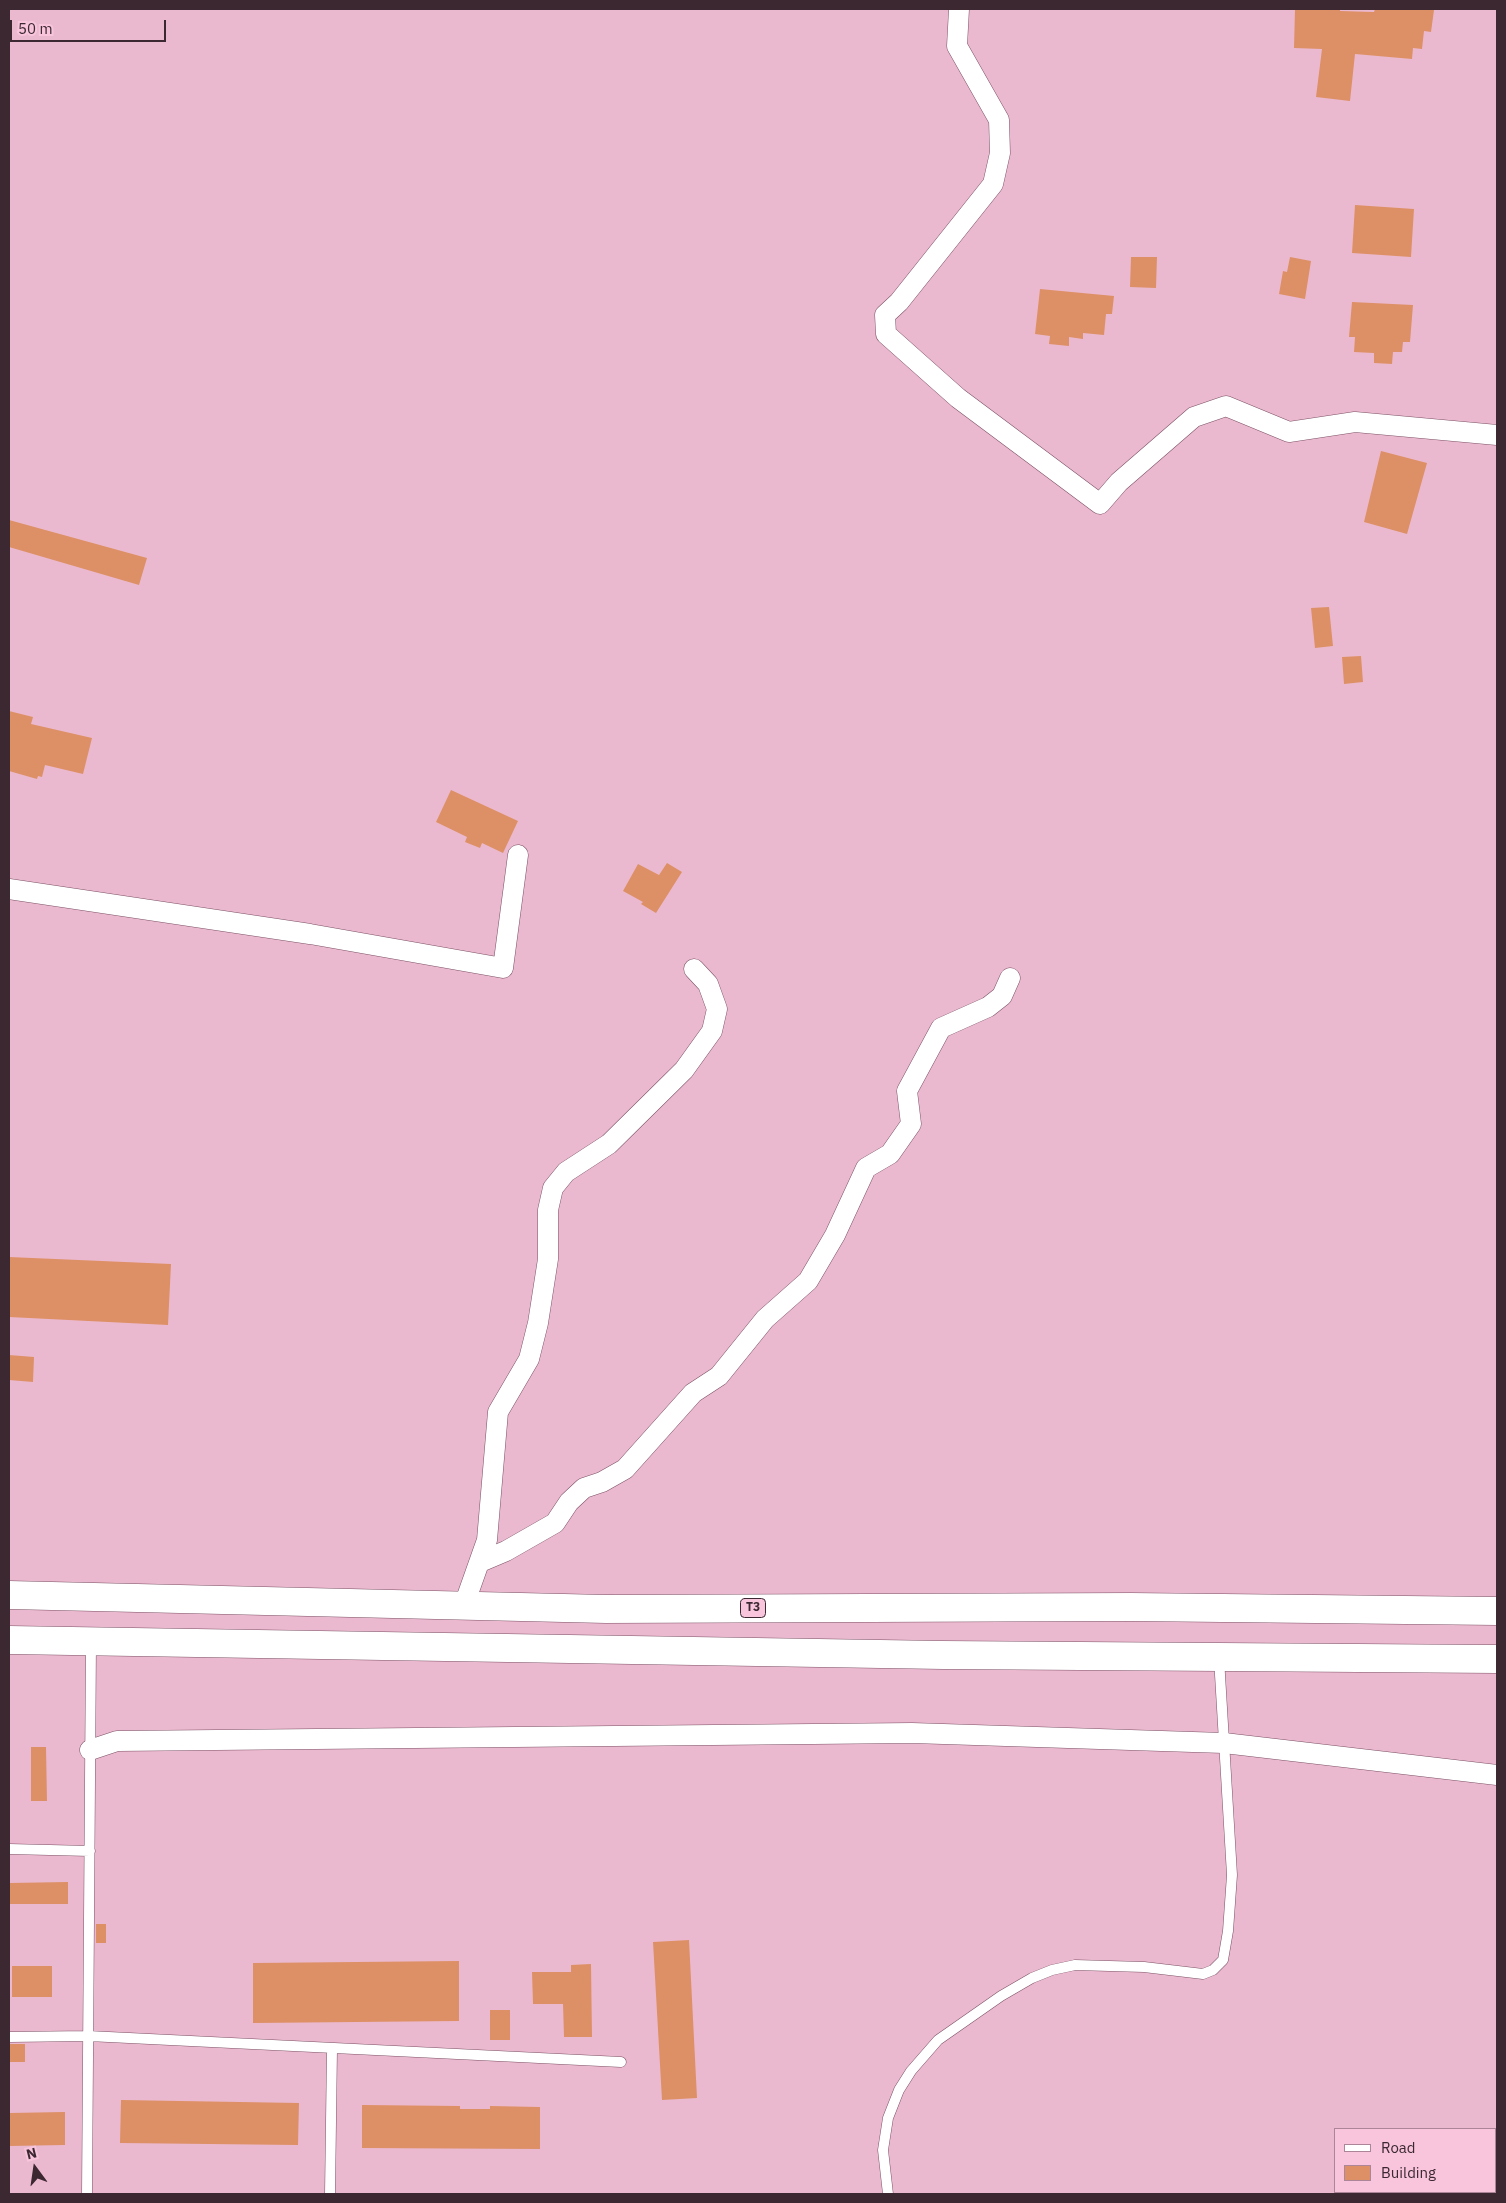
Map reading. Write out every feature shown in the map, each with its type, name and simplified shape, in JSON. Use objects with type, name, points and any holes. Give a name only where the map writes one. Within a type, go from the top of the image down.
[{"type":"highway","name":"T3","points":[[9,1595],[606,1609],[1131,1607],[1497,1611]]},
{"type":"highway","points":[[9,1640],[924,1655],[1497,1659]]},
{"type":"street","points":[[959,9],[957,46],[999,120],[1000,153],[992,184],[899,302],[886,315],[886,334],[958,398],[1100,504],[1120,482],[1194,417],[1226,406],[1288,432],[1356,422],[1497,435]]},
{"type":"street","points":[[9,889],[310,934],[503,968],[518,855]]},
{"type":"street","points":[[464,1605],[488,1540],[498,1412],[529,1359],[538,1323],[548,1259],[548,1210],[553,1188],[566,1172],[609,1144],[632,1122],[684,1070],[712,1031],[717,1009],[708,984],[694,969]]},
{"type":"street","points":[[480,1562],[506,1551],[555,1522],[569,1502],[584,1488],[602,1482],[625,1468],[693,1393],[719,1376],[765,1319],[808,1281],[835,1235],[866,1168],[890,1154],[911,1124],[907,1091],[941,1028],[988,1007],[1002,996],[1010,978]]},
{"type":"street","points":[[90,1750],[117,1741],[912,1733],[1224,1743],[1497,1775]]},
{"type":"lane","points":[[86,2194],[91,1642]]},
{"type":"lane","points":[[888,2194],[884,2150],[888,2118],[899,2090],[911,2071],[938,2040],[1001,1996],[1032,1978],[1052,1970],[1075,1965],[1144,1967],[1203,1974],[1213,1970],[1223,1960],[1228,1931],[1232,1875],[1219,1657]]},
{"type":"lane","points":[[9,1849],[90,1851]]},
{"type":"lane","points":[[9,2037],[88,2036],[621,2062]]},
{"type":"lane","points":[[330,2194],[332,2049]]},
{"type":"building","points":[[1295,9],[1340,9],[1340,11],[1374,12],[1375,9],[1434,10],[1431,32],[1424,31],[1422,49],[1413,48],[1412,59],[1355,54],[1350,101],[1316,97],[1322,49],[1294,48]]},
{"type":"building","points":[[1355,205],[1414,209],[1411,257],[1352,253]]},
{"type":"building","points":[[1131,257],[1157,257],[1156,288],[1130,287]]},
{"type":"building","points":[[1290,257],[1311,261],[1305,299],[1279,294],[1283,271],[1287,272]]},
{"type":"building","points":[[1040,289],[1114,296],[1112,314],[1106,314],[1104,335],[1083,333],[1083,339],[1069,337],[1069,346],[1049,344],[1050,336],[1035,334]]},
{"type":"building","points":[[1352,302],[1413,305],[1410,342],[1403,342],[1402,352],[1393,352],[1392,364],[1374,363],[1374,353],[1354,352],[1355,337],[1349,337]]},
{"type":"building","points":[[1381,451],[1427,463],[1407,534],[1364,522]]},
{"type":"building","points":[[9,520],[147,558],[139,585],[9,547]]},
{"type":"building","points":[[1329,607],[1333,646],[1315,648],[1311,608]]},
{"type":"building","points":[[1361,656],[1363,682],[1344,684],[1342,657]]},
{"type":"building","points":[[9,711],[33,717],[31,724],[92,738],[83,774],[45,765],[42,777],[38,776],[37,779],[9,771]]},
{"type":"building","points":[[451,790],[518,821],[503,853],[482,843],[480,848],[465,842],[467,837],[436,822]]},
{"type":"building","points":[[667,863],[682,872],[656,913],[641,904],[643,902],[623,891],[638,864],[659,875]]},
{"type":"building","points":[[9,1257],[171,1264],[168,1325],[9,1317]]},
{"type":"building","points":[[9,1355],[34,1357],[33,1382],[9,1380]]},
{"type":"building","points":[[31,1747],[46,1747],[47,1801],[31,1801]]},
{"type":"building","points":[[68,1882],[68,1904],[9,1904],[9,1883]]},
{"type":"building","points":[[96,1924],[106,1924],[106,1943],[96,1943]]},
{"type":"building","points":[[689,1940],[697,2098],[662,2100],[653,1942]]},
{"type":"building","points":[[459,1961],[459,2021],[253,2023],[253,1963]]},
{"type":"building","points":[[591,1964],[592,2037],[564,2037],[563,2004],[533,2004],[532,1972],[571,1972],[571,1965]]},
{"type":"building","points":[[12,1966],[52,1966],[52,1997],[12,1997]]},
{"type":"building","points":[[490,2010],[510,2010],[510,2040],[490,2040]]},
{"type":"building","points":[[9,2044],[25,2044],[25,2062],[9,2062]]},
{"type":"building","points":[[121,2100],[299,2103],[298,2145],[120,2143]]},
{"type":"building","points":[[362,2105],[460,2106],[460,2109],[490,2109],[490,2106],[540,2107],[540,2149],[362,2148]]},
{"type":"building","points":[[65,2112],[65,2145],[9,2146],[9,2113]]}]
